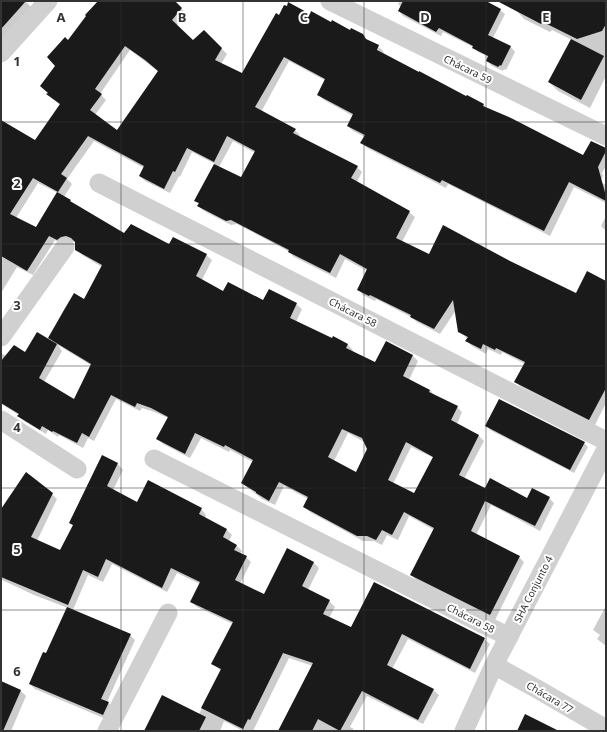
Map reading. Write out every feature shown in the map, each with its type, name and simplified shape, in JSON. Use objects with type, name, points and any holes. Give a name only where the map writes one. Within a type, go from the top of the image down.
[{"type":"street","points":[[1,53],[48,1]]},
{"type":"street","name":"Chácara 59","points":[[330,1],[606,136]]},
{"type":"street","name":"Chácara 58","points":[[99,183],[606,441]]},
{"type":"street","points":[[1,337],[65,247]]},
{"type":"street","points":[[1,420],[77,469]]},
{"type":"street","name":"SHA Conjunto 4","points":[[464,731],[494,665],[606,449]]},
{"type":"street","name":"Chácara 58","points":[[154,459],[509,637]]},
{"type":"street","points":[[107,731],[168,612]]},
{"type":"street","name":"Chácara 77","points":[[494,665],[606,729]]},
{"type":"building","points":[[1,1],[26,1],[1,29]]},
{"type":"building","points":[[98,1],[175,1],[182,8],[172,20],[193,40],[204,30],[222,48],[215,60],[242,73],[276,13],[279,15],[284,5],[287,6],[288,2],[310,14],[311,11],[331,22],[332,20],[350,30],[351,28],[363,34],[366,39],[379,45],[377,50],[466,96],[467,95],[484,104],[483,106],[511,118],[583,155],[591,141],[606,148],[598,167],[606,201],[569,182],[544,231],[442,180],[440,183],[360,143],[365,135],[347,126],[353,114],[317,95],[325,79],[284,57],[255,107],[296,129],[293,133],[358,166],[351,178],[410,211],[396,238],[429,254],[443,225],[510,261],[576,293],[587,271],[606,281],[606,388],[589,420],[514,382],[525,362],[496,348],[495,350],[483,344],[481,349],[465,341],[468,337],[458,332],[453,300],[434,329],[410,317],[411,315],[357,290],[367,269],[340,254],[330,273],[288,252],[289,250],[231,220],[226,221],[197,206],[199,203],[194,201],[214,164],[241,177],[255,151],[227,136],[214,162],[187,148],[175,172],[173,171],[164,189],[139,176],[144,166],[88,136],[61,174],[67,178],[58,192],[33,178],[10,214],[36,227],[57,192],[124,233],[131,224],[169,244],[173,237],[207,254],[196,276],[223,291],[228,282],[263,300],[269,289],[297,303],[290,318],[332,338],[333,336],[348,344],[346,348],[375,362],[386,341],[413,355],[403,376],[430,390],[429,392],[458,406],[451,420],[479,435],[459,475],[485,488],[490,478],[527,498],[532,488],[550,497],[535,526],[485,501],[471,531],[520,556],[490,615],[410,575],[434,528],[404,512],[392,535],[382,530],[376,540],[367,536],[357,536],[303,507],[308,497],[279,482],[269,501],[241,483],[253,460],[225,445],[224,447],[195,433],[185,454],[156,439],[168,417],[151,408],[137,403],[135,407],[111,395],[89,437],[82,433],[77,443],[42,426],[40,430],[17,416],[19,414],[1,403],[1,361],[14,345],[25,352],[37,332],[57,344],[39,378],[74,399],[91,364],[48,338],[74,293],[84,299],[102,265],[75,250],[75,242],[66,236],[57,240],[49,236],[27,271],[1,256],[1,120],[35,140],[60,104],[46,94],[48,93],[40,86],[55,66],[47,57],[65,37],[68,40],[86,16],[85,15]],"holes":[[[125,46],[158,71],[117,130],[90,110],[102,94],[95,89]],[[342,429],[362,438],[367,449],[356,472],[328,457]],[[406,442],[433,457],[414,493],[388,480]]]},
{"type":"building","points":[[403,1],[486,1],[501,9],[488,35],[511,46],[501,66],[500,65],[498,67],[486,61],[488,56],[472,48],[473,46],[439,28],[436,32],[398,11]]},
{"type":"building","points":[[497,1],[606,1],[606,24],[602,31],[577,39],[543,22],[541,24]]},
{"type":"building","points":[[571,39],[604,56],[581,100],[548,82]]},
{"type":"building","points":[[499,399],[585,442],[570,470],[485,426]]},
{"type":"building","points":[[102,455],[118,463],[107,486],[137,502],[148,480],[202,508],[199,514],[227,529],[223,537],[237,545],[234,550],[247,556],[235,580],[264,594],[287,548],[314,562],[302,586],[330,600],[323,614],[351,627],[374,582],[485,638],[470,669],[402,634],[387,665],[434,689],[418,720],[362,691],[340,731],[318,719],[312,731],[278,731],[313,663],[283,653],[250,720],[248,719],[243,729],[201,708],[221,669],[211,664],[233,622],[190,602],[200,582],[171,568],[162,588],[106,559],[98,577],[83,570],[68,605],[1,577],[1,509],[26,472],[53,493],[31,537],[60,550],[73,525],[69,523]]},
{"type":"building","points":[[67,607],[131,634],[101,699],[109,702],[103,715],[29,684],[43,652],[46,653]]},
{"type":"building","points":[[1,681],[21,690],[3,731],[1,731]]},
{"type":"building","points":[[162,695],[206,717],[199,731],[144,731]]},
{"type":"building","points":[[525,714],[559,731],[517,731]]}]
